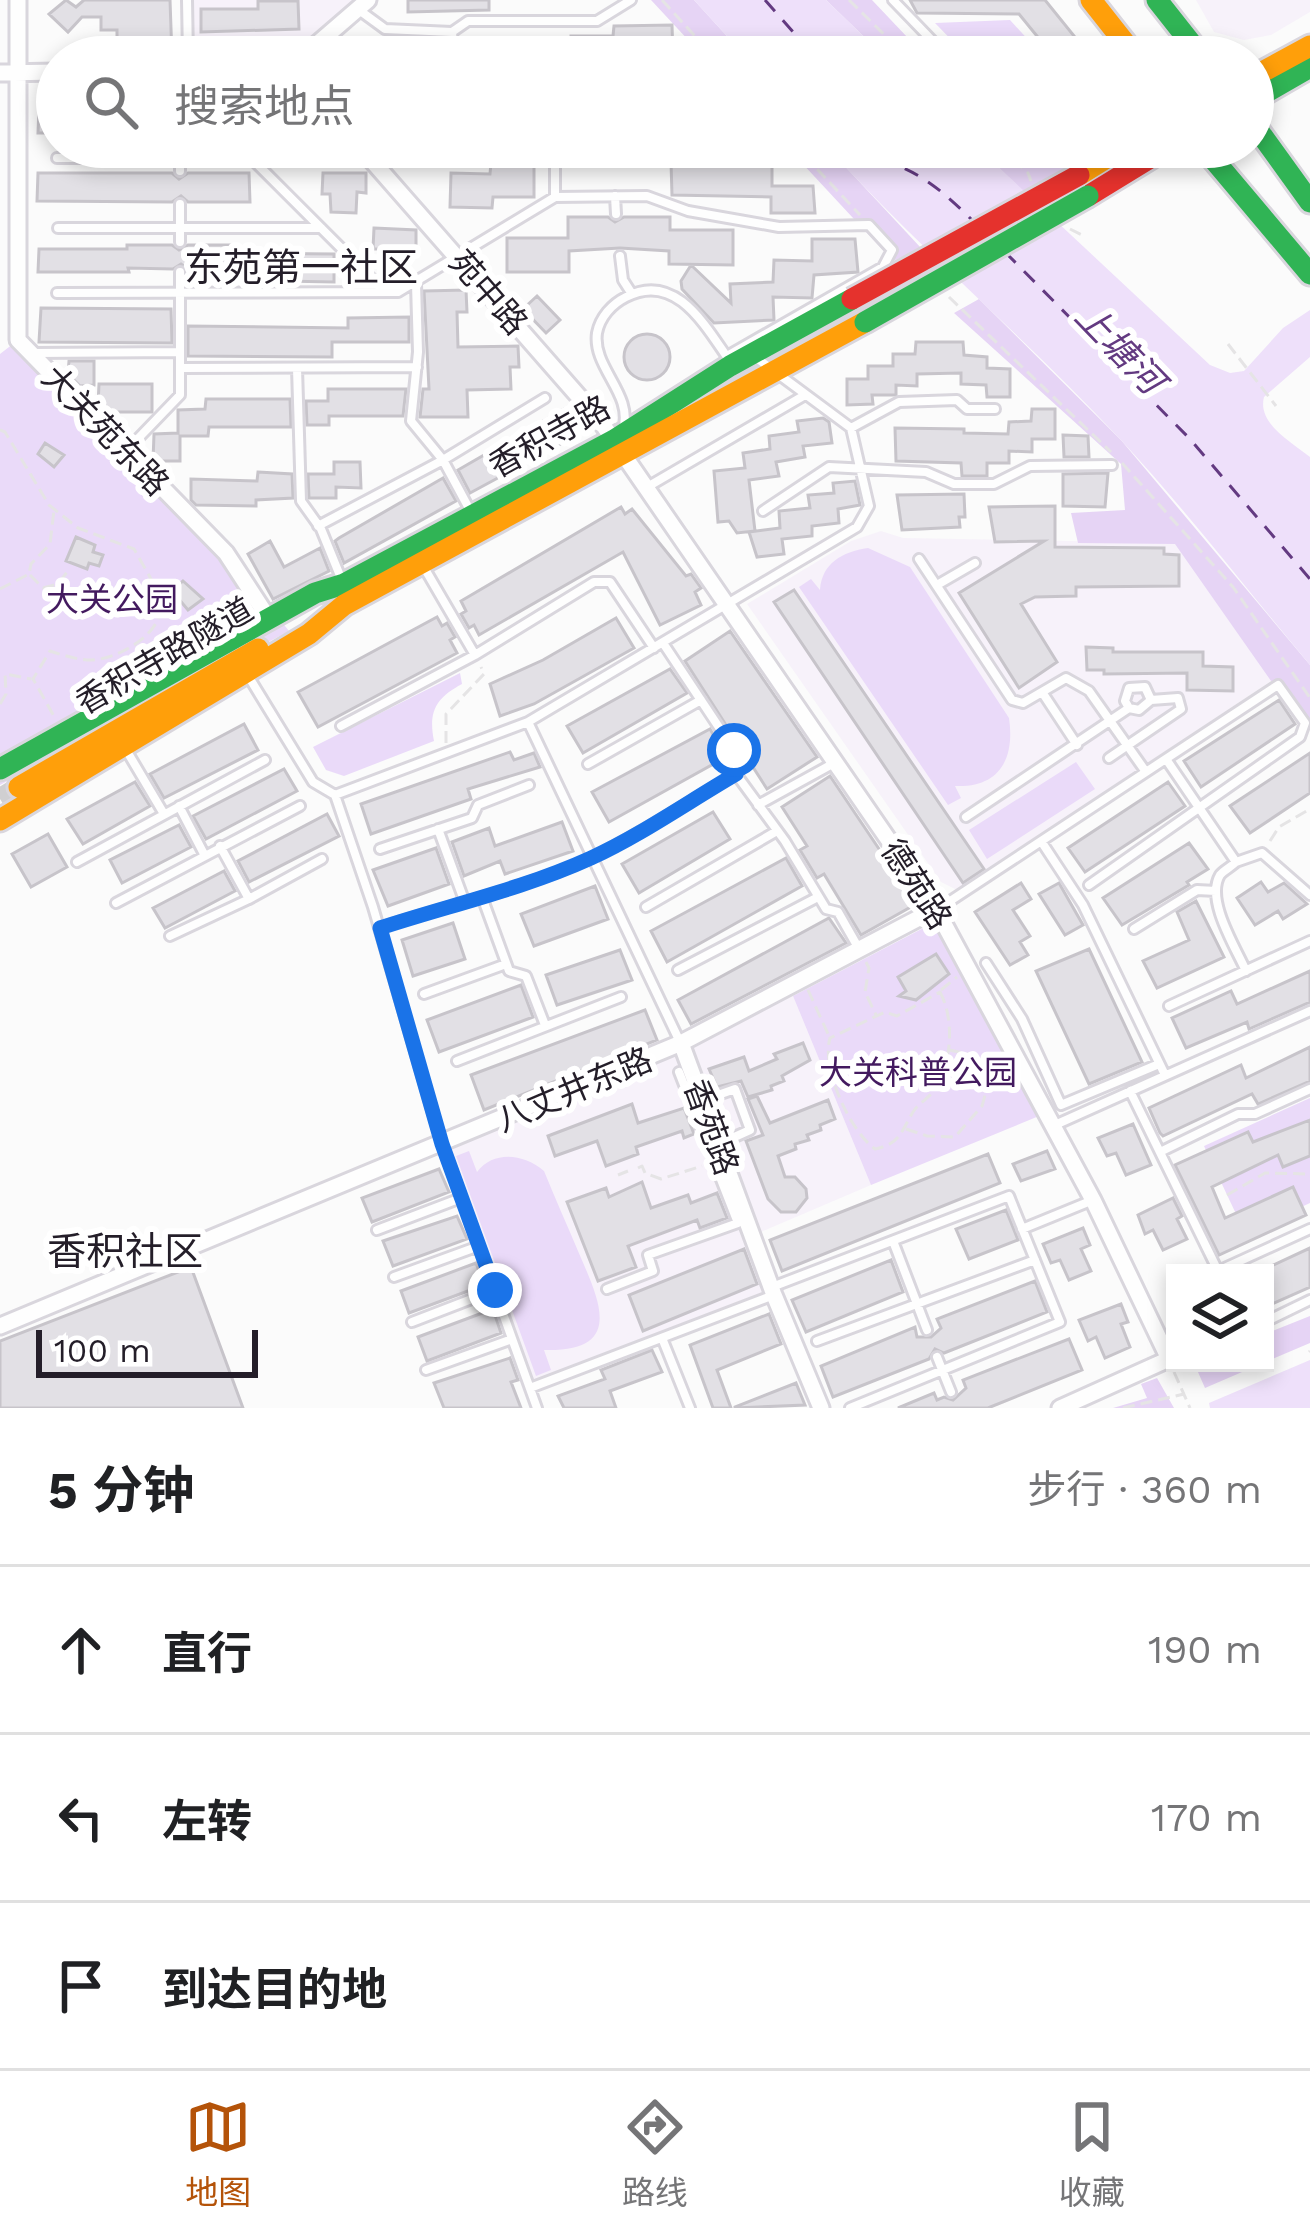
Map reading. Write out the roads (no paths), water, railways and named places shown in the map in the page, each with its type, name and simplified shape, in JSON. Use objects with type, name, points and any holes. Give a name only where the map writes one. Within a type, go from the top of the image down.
[{"type":"main road","points":[[1091,0],[1119,36]]},
{"type":"main road","points":[[1156,0],[1185,36]]},
{"type":"main road","points":[[1274,66],[1310,46]]},
{"type":"main road","points":[[1274,88],[1310,67]]},
{"type":"main road","points":[[1274,152],[1310,202]]},
{"type":"main road","name":"香积寺路","points":[[0,820],[309,634],[344,594],[472,515],[775,373],[1084,186],[1102,168]]},
{"type":"main road","points":[[1084,186],[1123,168]]},
{"type":"main road","points":[[1221,168],[1310,274]]},
{"type":"main road","name":"香积寺路","points":[[12,778],[65,736],[315,593],[344,594],[422,563],[618,446],[728,361],[752,354],[852,299],[1084,186]]},
{"type":"main road","name":"香积寺路隧道","points":[[12,778],[344,594]]},
{"type":"street","name":"大关苑东路","points":[[18,0],[9,73],[9,292],[18,340],[226,553],[269,619]]},
{"type":"street","points":[[326,36],[363,4]]},
{"type":"street","name":"苑中路","points":[[379,168],[618,446]]},
{"type":"street","points":[[0,354],[18,340]]},
{"type":"street","name":"德苑路","points":[[618,446],[936,909],[1094,1200],[1166,1346]]},
{"type":"street","name":"八丈井东路","points":[[0,1326],[681,1043],[936,909]]},
{"type":"street","name":"香苑路","points":[[681,1043],[718,1153],[820,1408]]},
{"type":"street","points":[[1060,1408],[1166,1361]]},
{"type":"lane","points":[[188,0],[188,36]]},
{"type":"lane","points":[[363,4],[386,29],[452,32],[468,22],[597,21],[631,0]]},
{"type":"lane","points":[[893,0],[928,36]]},
{"type":"lane","points":[[452,32],[452,36]]},
{"type":"lane","points":[[261,168],[385,292]]},
{"type":"lane","points":[[555,168],[555,197]]},
{"type":"lane","points":[[615,196],[616,214]]},
{"type":"lane","points":[[57,293],[398,292],[555,197],[647,196],[688,211],[779,226],[869,225],[892,250],[883,267],[728,361],[678,296],[658,290],[632,294],[612,305],[596,337],[598,351],[627,410],[618,446]]},
{"type":"lane","points":[[179,204],[179,242]]},
{"type":"lane","points":[[58,228],[321,228]]},
{"type":"lane","points":[[620,256],[622,280],[632,294]]},
{"type":"lane","points":[[126,451],[179,395],[179,272]]},
{"type":"lane","points":[[416,283],[417,367],[411,421],[443,460],[472,515]]},
{"type":"lane","points":[[31,353],[179,352]]},
{"type":"lane","points":[[335,795],[528,722],[857,527],[869,506],[851,428],[752,354]]},
{"type":"lane","points":[[179,368],[417,367]]},
{"type":"lane","points":[[297,368],[301,500],[318,526],[344,594]]},
{"type":"lane","points":[[647,487],[805,395]]},
{"type":"lane","points":[[318,526],[443,460],[545,398]]},
{"type":"lane","points":[[851,428],[899,402],[957,400],[967,409],[995,409]]},
{"type":"lane","points":[[763,511],[829,467],[926,472],[954,484],[994,484],[1030,466],[1112,465]]},
{"type":"lane","points":[[920,559],[1012,700],[1023,704],[1066,678],[1089,692],[1146,772]]},
{"type":"lane","points":[[422,563],[475,655]]},
{"type":"lane","points":[[937,585],[975,563]]},
{"type":"lane","points":[[341,726],[475,655],[594,582],[610,582],[701,700],[734,750],[736,774],[826,909],[838,912],[860,950]]},
{"type":"lane","points":[[246,672],[313,782],[335,795],[380,928],[442,1144],[537,1408]]},
{"type":"lane","points":[[936,909],[1278,685],[1305,723],[1300,737],[1089,885]]},
{"type":"lane","points":[[1129,708],[1125,701],[1129,688],[1145,688],[1150,700]]},
{"type":"lane","points":[[1042,692],[1077,746]]},
{"type":"lane","points":[[1109,758],[1181,709],[1178,698],[1150,700]]},
{"type":"lane","points":[[588,764],[701,700]]},
{"type":"lane","points":[[966,818],[1129,708],[1146,707],[1150,700]]},
{"type":"lane","name":"香苑路","points":[[528,722],[681,1043]]},
{"type":"lane","points":[[125,747],[164,814]]},
{"type":"lane","points":[[1166,759],[1236,862]]},
{"type":"lane","points":[[77,862],[265,760]]},
{"type":"lane","points":[[758,806],[836,762]]},
{"type":"lane","points":[[380,928],[592,857],[736,774]]},
{"type":"lane","points":[[380,849],[472,818],[478,805],[529,785]]},
{"type":"lane","points":[[179,806],[204,854]]},
{"type":"lane","points":[[116,903],[300,806]]},
{"type":"lane","points":[[438,829],[464,900]]},
{"type":"lane","points":[[646,907],[777,831]]},
{"type":"lane","points":[[1041,841],[1083,905],[1165,1075]]},
{"type":"lane","points":[[220,846],[249,899]]},
{"type":"lane","points":[[1246,971],[1219,907],[1220,875],[1236,862],[1262,853],[1309,892]]},
{"type":"lane","points":[[170,936],[322,859]]},
{"type":"lane","points":[[1134,929],[1198,890],[1216,891]]},
{"type":"lane","points":[[482,897],[509,971],[526,976],[545,1025]]},
{"type":"lane","points":[[678,970],[818,897]]},
{"type":"lane","points":[[1169,1006],[1310,941]]},
{"type":"lane","points":[[424,994],[506,964]]},
{"type":"lane","points":[[986,964],[1022,1019],[1061,1105],[1160,1064]]},
{"type":"lane","points":[[457,1061],[621,997]]},
{"type":"lane","points":[[1054,1125],[1310,1011]]},
{"type":"lane","points":[[607,1289],[653,1270],[648,1255],[738,1223],[718,1153],[680,1072]]},
{"type":"lane","points":[[702,1101],[735,1089],[749,1130],[718,1153]]},
{"type":"lane","points":[[1160,1152],[1238,1114],[1255,1114],[1310,1089]]},
{"type":"lane","points":[[1130,1091],[1214,1264]]},
{"type":"lane","points":[[530,1388],[1009,1196],[1060,1322],[850,1408]]},
{"type":"lane","points":[[377,1230],[461,1198]]},
{"type":"lane","points":[[1022,1229],[1094,1200]]},
{"type":"lane","points":[[1235,1264],[1310,1229]]},
{"type":"lane","points":[[893,1241],[927,1330]]},
{"type":"lane","points":[[394,1276],[478,1246]]},
{"type":"lane","points":[[817,1342],[1035,1260]]},
{"type":"lane","points":[[412,1322],[495,1290]]},
{"type":"lane","points":[[1274,1318],[1310,1300]]},
{"type":"lane","points":[[662,1338],[689,1406],[675,1408]]},
{"type":"lane","points":[[426,1370],[512,1339]]},
{"type":"lane","points":[[938,1357],[951,1392]]},
{"type":"water","points":[[694,0],[826,0],[863,36],[727,36]]},
{"type":"water","name":"上塘河","points":[[847,168],[999,168],[1210,365],[1230,373],[1244,371],[1283,328],[1310,310],[1310,357],[1264,397],[1263,407],[1278,432],[1310,457],[1310,665],[1120,439]]},
{"type":"water","points":[[1310,1360],[1310,1408],[1210,1408],[1209,1403]]},
{"type":"tunnel","points":[[0,799],[19,787]]},
{"type":"district","name":"东苑第一社区","points":[[301,267]]},
{"type":"district","name":"香积社区","points":[[125,1251]]},
{"type":"park label","name":"大关公园","points":[[112,599]]},
{"type":"park label","name":"大关科普公园","points":[[918,1072]]}]
